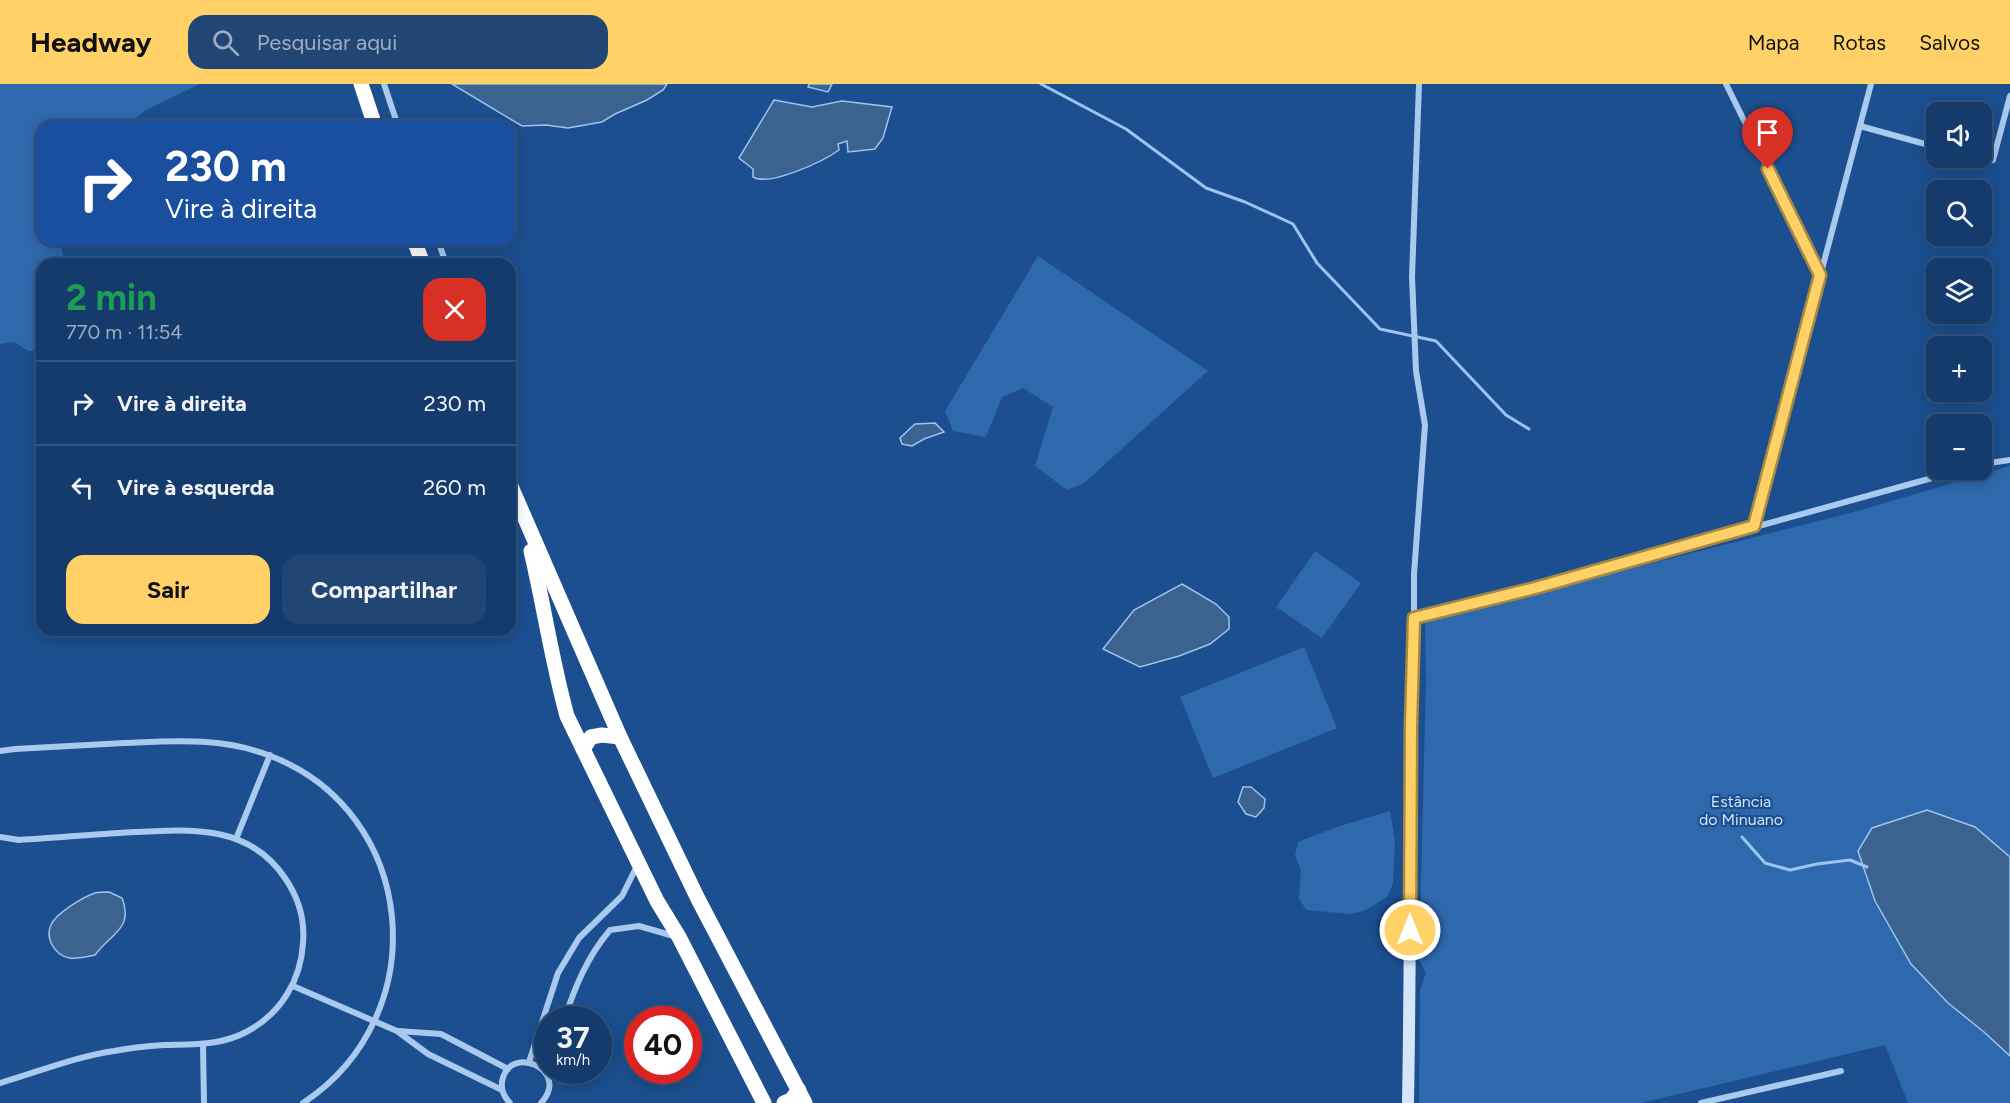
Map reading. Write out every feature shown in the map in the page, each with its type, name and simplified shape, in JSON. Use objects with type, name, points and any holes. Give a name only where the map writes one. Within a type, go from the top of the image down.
[{"type":"highway","points":[[357,84],[368,120]]},
{"type":"highway","points":[[361,84],[373,120]]},
{"type":"highway","points":[[516,499],[620,737],[698,900],[802,1096],[784,1103]]},
{"type":"highway","points":[[516,515],[530,550],[542,593],[559,687],[567,716],[657,901],[679,938],[764,1103]]},
{"type":"highway","points":[[583,749],[591,737],[602,735],[620,737]]},
{"type":"street","points":[[384,84],[396,120]]},
{"type":"street","points":[[1408,1103],[1414,574],[1425,425],[1416,371],[1412,277],[1419,84]]},
{"type":"street","points":[[1726,84],[1820,275]]},
{"type":"street","points":[[1754,526],[1871,84]]},
{"type":"street","points":[[1992,160],[2010,96]]},
{"type":"street","points":[[1860,126],[1926,144]]},
{"type":"street","points":[[1992,463],[2010,460]]},
{"type":"street","points":[[1414,618],[1535,588],[1926,479]]},
{"type":"street","points":[[0,752],[15,749],[187,740],[228,744],[270,755],[308,776],[326,789],[355,821],[377,858],[390,899],[394,943],[388,987],[375,1021],[360,1048],[330,1082],[303,1103]]},
{"type":"street","points":[[236,839],[270,755]]},
{"type":"street","points":[[0,837],[19,840],[179,830],[214,833],[236,839],[267,857],[282,874],[294,894],[302,917],[303,941],[300,965],[293,986],[278,1007],[260,1024],[227,1040],[103,1053],[68,1061],[0,1083]]},
{"type":"street","points":[[529,1062],[558,973],[579,938],[622,896],[638,862]]},
{"type":"street","points":[[568,1006],[574,988],[593,952],[610,930],[639,926],[679,938]]},
{"type":"street","points":[[293,986],[397,1031],[428,1054],[502,1090],[510,1103]]},
{"type":"street","points":[[397,1031],[441,1034],[508,1069]]},
{"type":"street","points":[[203,1044],[204,1103]]},
{"type":"street","points":[[502,1090],[503,1079],[508,1069],[518,1063],[529,1062],[534,1064]]},
{"type":"street","points":[[1701,1103],[1840,1071]]},
{"type":"street","points":[[541,1103],[548,1092],[549,1084]]},
{"type":"green space","points":[[0,84],[200,84],[146,110],[133,120],[36,120],[36,246],[59,246],[64,258],[36,258],[36,351],[28,351],[15,342],[0,344]]},
{"type":"green space","points":[[1038,256],[1208,371],[1084,483],[1067,490],[1035,466],[1053,407],[1023,388],[1002,397],[986,437],[953,431],[945,411]]},
{"type":"green space","name":"Estância do Minuano","points":[[2010,466],[2010,1103],[1908,1103],[1885,1045],[1641,1103],[1419,1103],[1420,990],[1426,973],[1419,960],[1426,681],[1425,621],[1854,512],[1963,480],[1992,480],[1992,471]]},
{"type":"green space","points":[[1315,551],[1361,583],[1322,638],[1276,607]]},
{"type":"green space","points":[[1304,647],[1337,728],[1213,778],[1180,697]]},
{"type":"green space","points":[[1390,811],[1395,841],[1393,883],[1388,896],[1364,911],[1350,914],[1306,910],[1299,898],[1301,870],[1295,856],[1298,842]]},
{"type":"shaded area","points":[[452,84],[667,84],[663,90],[647,100],[602,122],[568,128],[546,125],[522,126],[516,120],[512,120]]},
{"type":"shaded area","points":[[809,84],[832,84],[828,92],[808,87]]},
{"type":"shaded area","points":[[774,100],[812,107],[842,101],[892,107],[883,138],[875,149],[848,152],[847,141],[838,144],[839,150],[809,166],[783,176],[761,179],[753,177],[753,169],[739,158]]},
{"type":"shaded area","points":[[935,423],[944,432],[912,446],[902,444],[900,438],[915,424]]},
{"type":"shaded area","points":[[1182,584],[1216,604],[1229,617],[1229,629],[1210,644],[1140,667],[1103,649],[1134,610]]},
{"type":"shaded area","points":[[1243,787],[1251,787],[1265,799],[1264,808],[1256,817],[1246,814],[1238,802]]},
{"type":"shaded area","points":[[1927,810],[1975,827],[2010,857],[2010,1056],[1948,1003],[1911,964],[1875,901],[1858,851],[1872,828]]},
{"type":"shaded area","points":[[109,892],[122,898],[125,908],[125,917],[119,930],[95,955],[70,958],[60,954],[49,937],[50,927],[54,921],[70,906],[84,898],[95,893]]},
{"type":"waterway","points":[[1041,84],[1126,129],[1206,188],[1245,202],[1293,224],[1317,263],[1380,329],[1436,341],[1506,415],[1529,429]]},
{"type":"waterway","points":[[1742,837],[1765,863],[1790,870],[1850,860],[1867,867]]},
{"type":"route","points":[[1410,930],[1414,618],[1535,588],[1754,526],[1820,275],[1768,169]]}]
